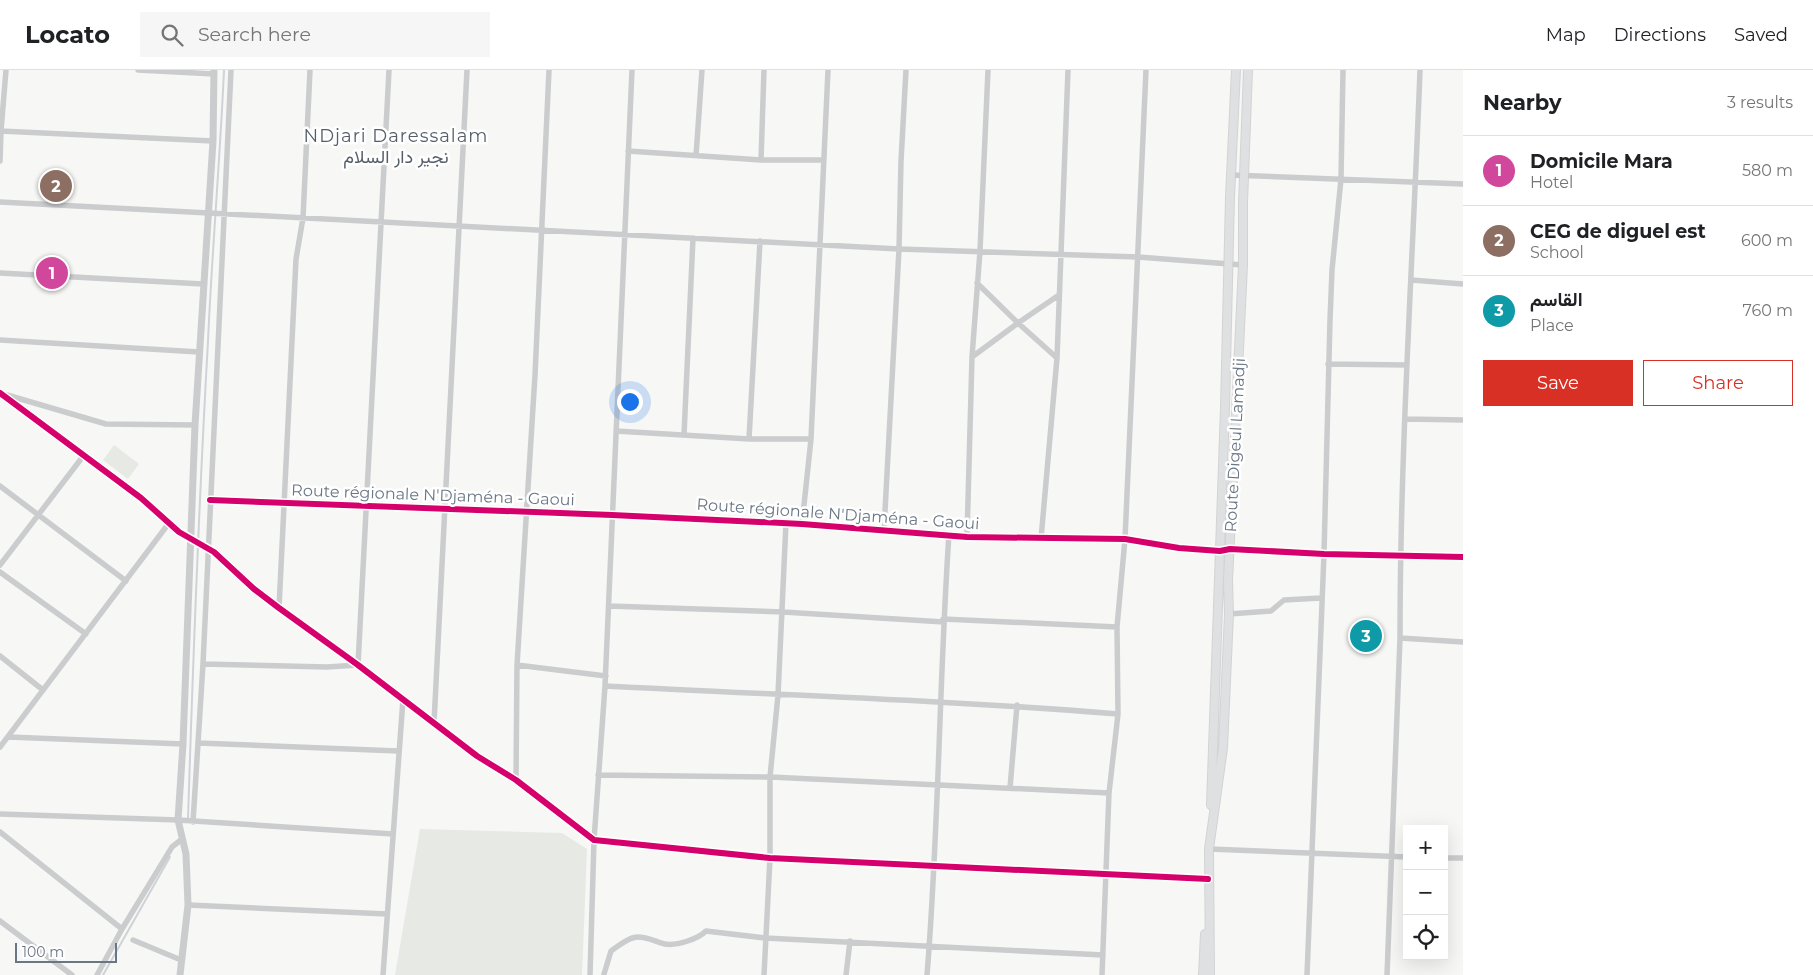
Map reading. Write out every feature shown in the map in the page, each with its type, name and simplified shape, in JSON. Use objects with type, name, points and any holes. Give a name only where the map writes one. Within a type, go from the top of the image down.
[{"type":"main road","name":"Route Digeul Lamadji","points":[[1203,975],[1220,551],[1231,175],[1236,70]]},
{"type":"main road","name":"Route Digeul Lamadji","points":[[1210,975],[1209,849],[1223,748],[1243,265],[1248,70]]},
{"type":"street","points":[[0,161],[0,131],[6,70]]},
{"type":"street","points":[[138,70],[214,72],[213,141],[195,425],[192,540],[178,820],[186,854],[188,905],[180,975]]},
{"type":"street","points":[[193,822],[203,664],[206,547],[210,500],[231,70]]},
{"type":"street","points":[[279,608],[286,504],[296,259],[303,218],[310,70]]},
{"type":"street","points":[[358,665],[389,70]]},
{"type":"street","points":[[434,723],[467,70]]},
{"type":"street","points":[[516,780],[517,665],[535,374],[550,70]]},
{"type":"street","points":[[632,70],[606,686],[594,840],[590,975],[605,974],[610,951],[630,939],[638,937],[668,944],[682,942],[702,935],[706,931],[765,938],[1103,955]]},
{"type":"street","points":[[696,156],[702,70]]},
{"type":"street","points":[[762,160],[764,70]]},
{"type":"street","points":[[802,524],[811,439],[828,70]]},
{"type":"street","points":[[884,530],[899,249],[906,70]]},
{"type":"street","points":[[967,537],[972,357],[980,251],[988,70]]},
{"type":"street","points":[[1041,538],[1057,358],[1068,70]]},
{"type":"street","points":[[1102,975],[1109,793],[1118,714],[1117,628],[1125,540],[1146,70]]},
{"type":"street","points":[[1307,975],[1324,554],[1328,364],[1332,270],[1341,179],[1343,70]]},
{"type":"street","points":[[1387,975],[1400,638],[1407,365],[1420,70]]},
{"type":"street","points":[[0,131],[213,141]]},
{"type":"street","points":[[628,151],[762,160],[823,160]]},
{"type":"street","points":[[1231,175],[1463,184]]},
{"type":"street","points":[[0,202],[899,249],[1138,257],[1243,265]]},
{"type":"street","points":[[684,435],[694,238]]},
{"type":"street","points":[[749,439],[760,242]]},
{"type":"street","points":[[0,273],[203,284]]},
{"type":"street","points":[[1411,280],[1463,284]]},
{"type":"street","points":[[977,283],[1057,358]]},
{"type":"street","points":[[972,357],[1059,296]]},
{"type":"street","points":[[0,340],[199,352]]},
{"type":"street","points":[[1328,364],[1407,365]]},
{"type":"street","points":[[0,393],[106,424],[195,425]]},
{"type":"street","points":[[0,393],[151,505],[169,523],[192,540],[206,547],[279,608],[358,665],[477,756],[516,780],[594,840],[770,858],[1208,879]]},
{"type":"street","points":[[1406,419],[1463,420]]},
{"type":"street","points":[[616,431],[749,439],[811,439]]},
{"type":"street","points":[[0,565],[84,455]]},
{"type":"street","points":[[0,486],[126,581]]},
{"type":"street","name":"Route régionale N'Djaména - Gaoui","points":[[210,500],[786,523],[948,534],[967,537],[1125,540],[1180,548],[1220,551],[1230,549],[1324,554],[1463,557]]},
{"type":"street","points":[[0,748],[169,523]]},
{"type":"street","points":[[764,975],[770,858],[770,778],[778,695],[786,523]]},
{"type":"street","points":[[927,975],[934,865],[948,534]]},
{"type":"street","points":[[0,572],[86,634]]},
{"type":"street","points":[[1229,614],[1271,610],[1284,600],[1321,598]]},
{"type":"street","points":[[609,606],[783,612],[1117,628]]},
{"type":"street","points":[[1400,638],[1463,642]]},
{"type":"street","points":[[0,656],[44,690]]},
{"type":"street","points":[[203,664],[327,667],[358,665]]},
{"type":"street","points":[[517,665],[606,676]]},
{"type":"street","points":[[606,686],[1017,705],[1118,714]]},
{"type":"street","points":[[383,975],[403,699]]},
{"type":"street","points":[[1010,788],[1017,705]]},
{"type":"street","points":[[9,737],[183,744]]},
{"type":"street","points":[[198,743],[398,751]]},
{"type":"street","points":[[598,775],[770,778],[1109,793]]},
{"type":"street","points":[[0,814],[178,820],[393,834]]},
{"type":"street","points":[[0,832],[122,930]]},
{"type":"street","points":[[97,975],[172,847],[182,839]]},
{"type":"street","points":[[1209,849],[1403,857]]},
{"type":"street","points":[[1448,858],[1463,858]]},
{"type":"street","points":[[188,905],[387,914]]},
{"type":"street","points":[[0,921],[72,975]]},
{"type":"street","points":[[133,940],[181,960]]},
{"type":"street","points":[[846,975],[850,941]]},
{"type":"shaded area","points":[[114,445],[139,464],[128,479],[103,460]]},
{"type":"shaded area","points":[[420,829],[562,833],[587,849],[582,975],[395,975]]},
{"type":"waterway","points":[[188,819],[202,460],[224,70]]},
{"type":"waterway","points":[[103,975],[170,857]]},
{"type":"cycle path","points":[[0,393],[141,498],[179,532],[214,552],[254,589],[279,608],[358,665],[477,756],[516,780],[594,840],[770,858],[1208,879]]},
{"type":"cycle path","points":[[210,500],[802,524],[967,537],[1125,539],[1179,548],[1220,551],[1230,549],[1324,554],[1463,557]]},
{"type":"place","name":"CEG de diguel est","points":[[56,186]]},
{"type":"place","name":"Domicile Mara","points":[[52,273]]},
{"type":"place","name":"القاسم","points":[[1366,636]]},
{"type":"district","name":"NDjari Daressalam نجير دار السلام","points":[[396,146]]}]
